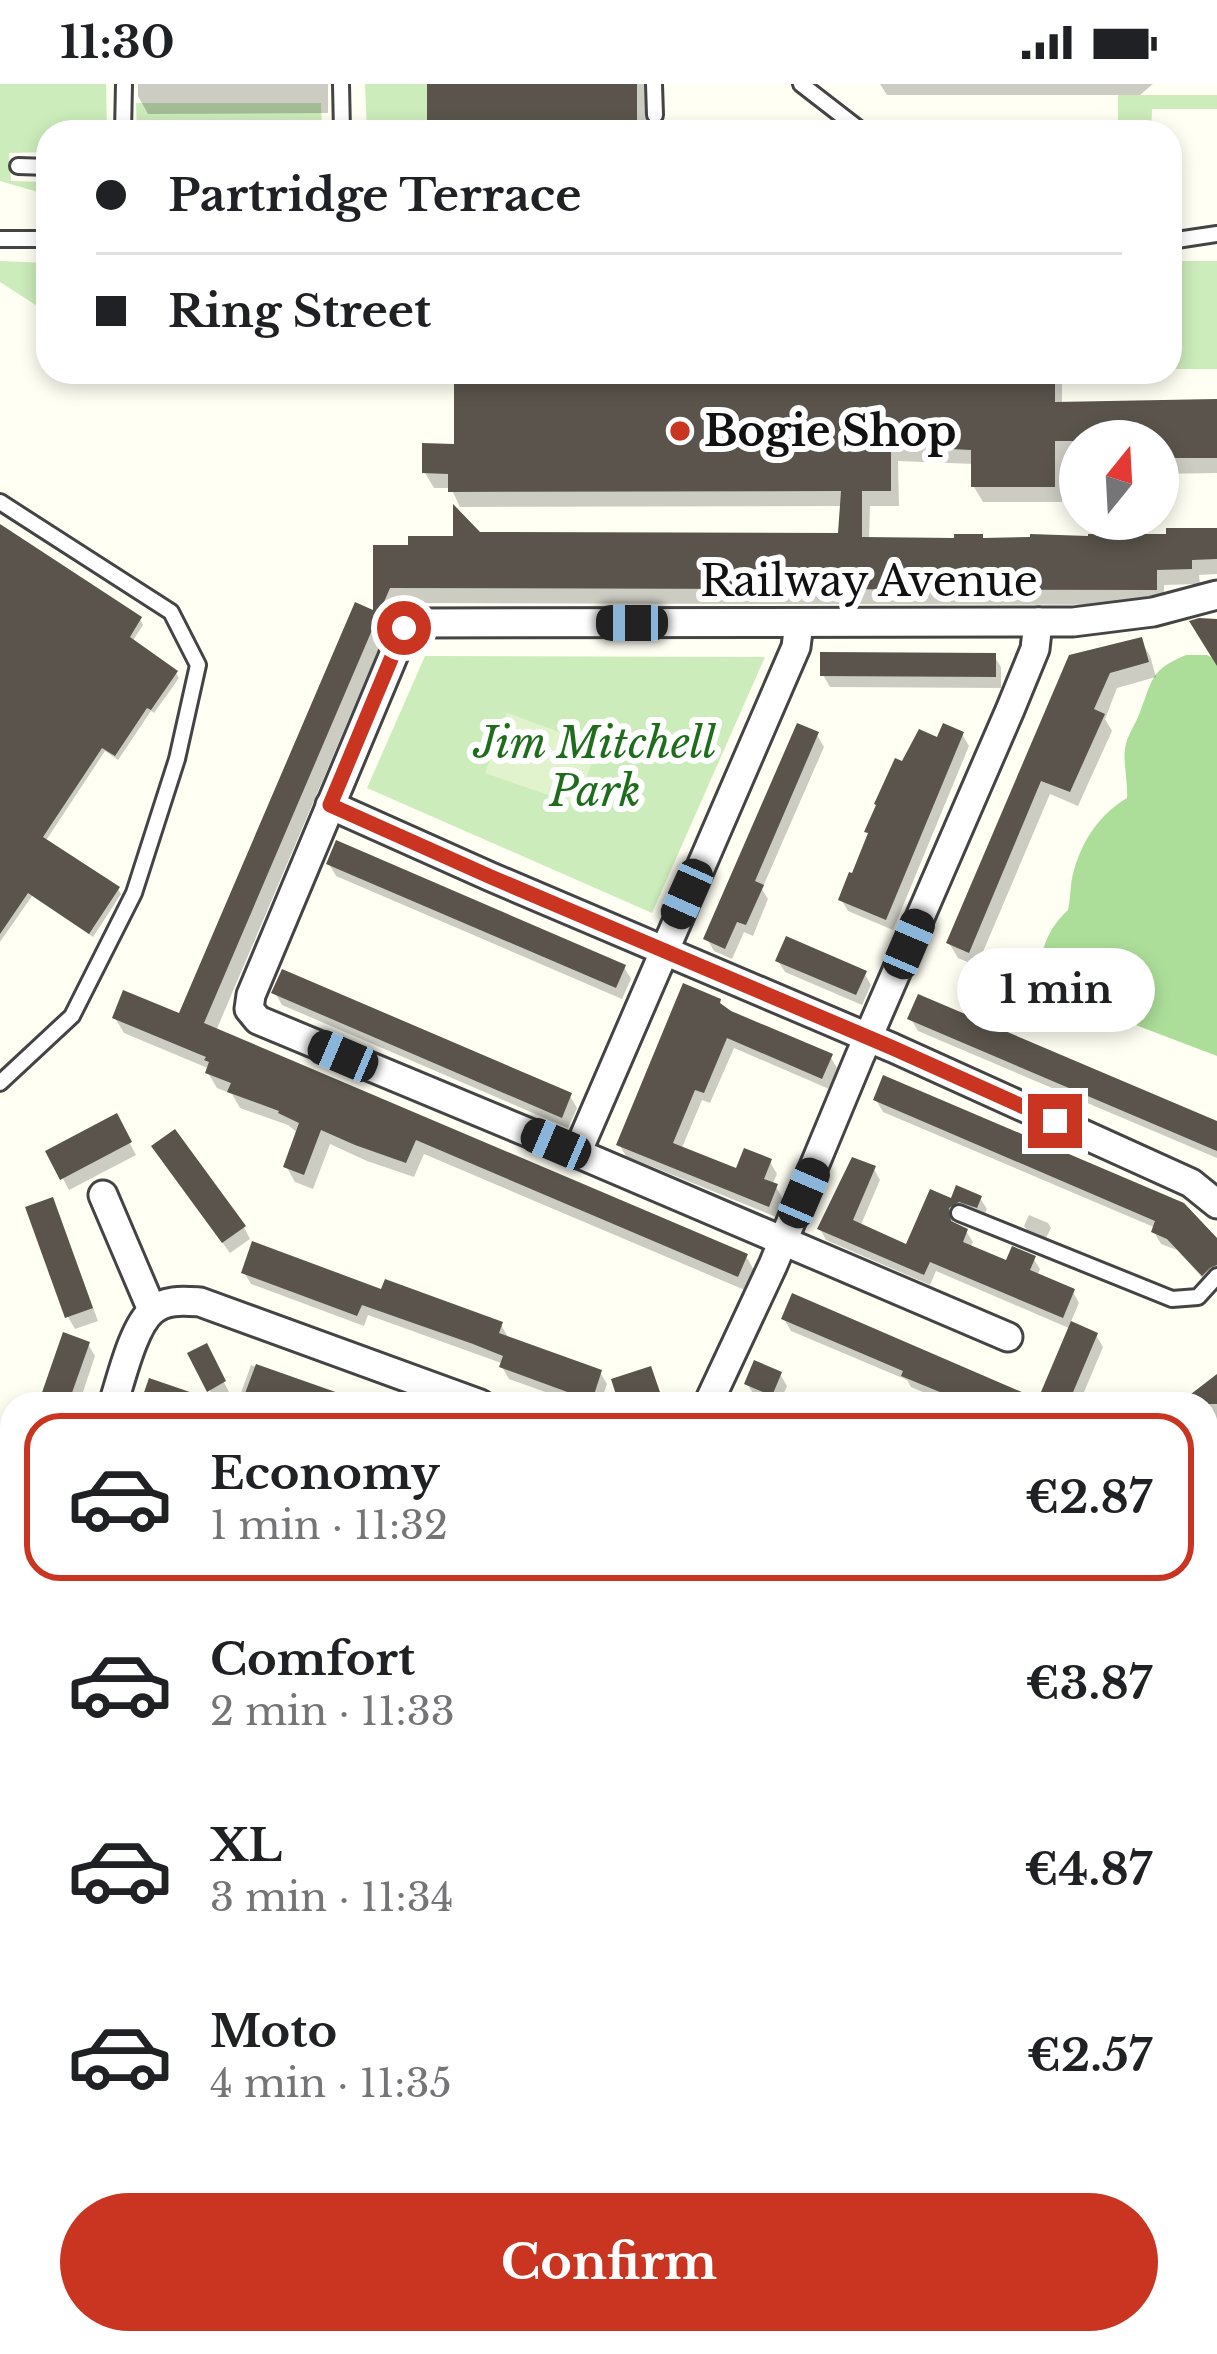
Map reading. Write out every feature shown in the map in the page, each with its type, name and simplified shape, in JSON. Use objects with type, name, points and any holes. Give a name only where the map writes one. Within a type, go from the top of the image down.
[{"type":"street","name":"Railway Avenue","points":[[330,805],[409,625],[1037,622],[1123,617],[1217,595]]},
{"type":"street","points":[[714,1392],[1028,668],[1037,622]]},
{"type":"street","points":[[577,1153],[796,647],[799,623]]},
{"type":"street","points":[[1008,1337],[258,1021],[249,1009],[251,995],[330,805],[869,1038],[1191,1183],[1217,1204]]},
{"type":"street","points":[[103,1195],[152,1310]]},
{"type":"street","points":[[117,1392],[138,1331],[152,1310],[176,1300],[200,1302],[447,1392]]},
{"type":"lane","points":[[123,120],[124,84]]},
{"type":"lane","points":[[341,84],[342,120]]},
{"type":"lane","points":[[654,84],[655,115]]},
{"type":"lane","points":[[801,84],[848,120]]},
{"type":"lane","points":[[18,166],[36,167]]},
{"type":"lane","points":[[1182,239],[1217,234]]},
{"type":"lane","points":[[0,239],[36,238]]},
{"type":"lane","points":[[0,502],[171,612],[198,665],[177,759],[134,893],[72,1016],[0,1083]]},
{"type":"lane","points":[[959,1213],[1172,1299],[1198,1297],[1217,1276]]},
{"type":"green space","points":[[0,84],[106,84],[107,120],[36,120],[36,152],[9,153],[11,181],[36,182],[36,192],[0,181]]},
{"type":"green space","points":[[365,84],[449,84],[427,85],[427,120],[366,120]]},
{"type":"green space","points":[[1118,95],[1217,95],[1217,109],[1152,109],[1152,120],[1118,120]]},
{"type":"green space","points":[[136,103],[321,103],[322,120],[137,120]]},
{"type":"green space","points":[[0,261],[36,262],[36,305],[0,282]]},
{"type":"green space","points":[[1182,261],[1217,261],[1217,369],[1182,369]]},
{"type":"green space","points":[[1186,655],[1217,660],[1217,1056],[1133,1024],[1040,978],[1043,950],[1068,910],[1082,848],[1101,820],[1127,798],[1126,744],[1151,683],[1165,666]]},
{"type":"green space","name":"Jim Mitchell Park","points":[[425,656],[765,657],[652,913],[367,788]]},
{"type":"green space","points":[[507,713],[598,746],[576,805],[485,773]]},
{"type":"building","points":[[427,84],[637,84],[637,120],[427,120]]},
{"type":"building","points":[[454,384],[1055,384],[1055,402],[1217,399],[1217,458],[1179,458],[1179,420],[1059,420],[1055,487],[971,487],[971,450],[891,446],[891,491],[862,491],[862,537],[1030,534],[1059,535],[1059,540],[1179,540],[1179,528],[1217,528],[1217,559],[1192,560],[1192,569],[1157,570],[1157,590],[390,588],[204,1023],[748,1254],[738,1277],[416,1140],[406,1163],[321,1130],[304,1175],[283,1167],[299,1123],[227,1092],[231,1083],[205,1073],[206,1057],[112,1018],[123,990],[179,1013],[355,602],[373,610],[373,545],[408,545],[408,536],[453,536],[453,504],[480,532],[838,533],[841,491],[448,492],[448,474],[422,473],[422,443],[454,444]]},
{"type":"building","points":[[0,524],[142,617],[130,637],[178,671],[115,756],[102,748],[43,837],[120,887],[89,934],[28,893],[0,934]]},
{"type":"building","points":[[1217,619],[1217,666],[1189,621]]},
{"type":"building","points":[[1142,637],[1149,662],[1110,673],[1094,709],[1105,714],[1070,792],[1041,781],[969,953],[946,943],[1069,655]]},
{"type":"building","points":[[820,652],[996,653],[996,677],[820,676]]},
{"type":"building","points":[[797,723],[819,732],[755,881],[764,885],[746,925],[737,922],[725,949],[703,939]]},
{"type":"building","points":[[943,723],[964,732],[886,920],[838,900],[895,758],[902,761],[919,729],[937,737]]},
{"type":"building","points":[[336,840],[626,965],[616,988],[326,864]]},
{"type":"building","points":[[786,936],[867,971],[856,995],[775,961]]},
{"type":"building","points":[[282,969],[572,1093],[562,1118],[271,993]]},
{"type":"building","points":[[683,983],[721,999],[731,1011],[833,1054],[822,1079],[727,1038],[704,1093],[695,1090],[673,1143],[736,1168],[744,1148],[772,1159],[764,1179],[778,1184],[769,1207],[616,1145]]},
{"type":"building","points":[[918,994],[1217,1121],[1217,1151],[907,1019]]},
{"type":"building","points":[[883,1075],[1184,1203],[1217,1238],[1217,1265],[1202,1276],[1167,1239],[1151,1232],[1155,1221],[873,1100]]},
{"type":"building","points":[[117,1113],[132,1142],[60,1180],[45,1151]]},
{"type":"building","points":[[175,1129],[246,1226],[222,1243],[151,1146]]},
{"type":"building","points":[[852,1157],[876,1166],[853,1220],[906,1244],[930,1189],[951,1198],[956,1185],[982,1196],[977,1208],[959,1202],[949,1208],[951,1221],[968,1229],[963,1242],[1006,1260],[1012,1246],[1036,1256],[1030,1270],[1075,1289],[1063,1318],[930,1262],[924,1275],[817,1229]]},
{"type":"building","points":[[53,1197],[93,1308],[65,1318],[25,1207]]},
{"type":"building","points":[[252,1241],[381,1289],[385,1279],[503,1322],[499,1333],[602,1370],[595,1392],[567,1392],[499,1367],[503,1356],[473,1344],[362,1305],[357,1316],[241,1273]]},
{"type":"building","points":[[792,1293],[1022,1392],[940,1392],[901,1376],[903,1371],[781,1319]]},
{"type":"building","points":[[1071,1321],[1098,1333],[1073,1392],[1041,1392]]},
{"type":"building","points":[[63,1332],[90,1342],[72,1392],[42,1392]]},
{"type":"building","points":[[207,1343],[226,1381],[207,1392],[187,1353]]},
{"type":"building","points":[[754,1360],[782,1372],[774,1392],[744,1384]]},
{"type":"building","points":[[256,1364],[335,1392],[246,1392]]},
{"type":"building","points":[[651,1366],[660,1392],[615,1392],[611,1379]]},
{"type":"building","points":[[1217,1374],[1217,1392],[1194,1392]]},
{"type":"building","points":[[149,1378],[190,1392],[144,1392]]},
{"type":"place","name":"Bogie Shop","points":[[680,431]]},
{"type":"route","points":[[404,628],[330,805],[1055,1121]]}]
